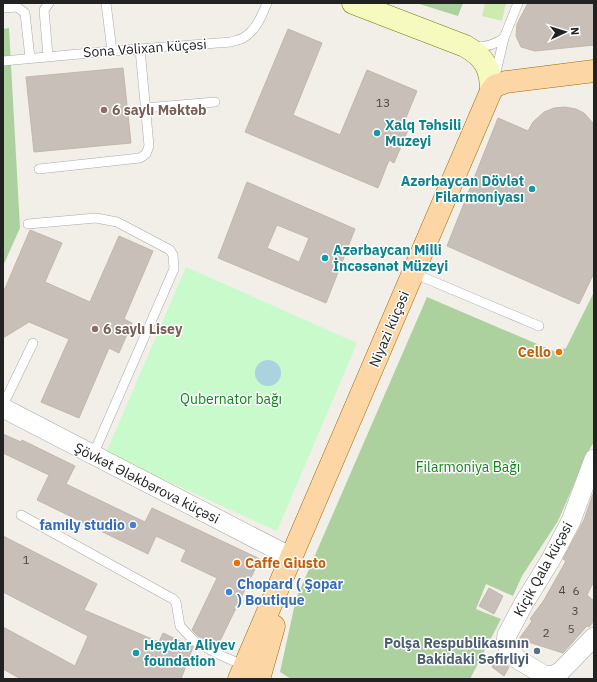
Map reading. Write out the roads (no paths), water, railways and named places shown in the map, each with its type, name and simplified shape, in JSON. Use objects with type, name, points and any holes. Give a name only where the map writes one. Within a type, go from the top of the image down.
[{"type":"main road","points":[[353,3],[465,46],[479,54],[490,75],[491,91]]},
{"type":"main road","points":[[491,91],[498,85],[506,82],[594,71]]},
{"type":"main road","name":"Niyazi küçəsi","points":[[248,675],[295,549],[491,91]]},
{"type":"main road","name":"Niyazi küçəsi","points":[[248,675],[274,627],[295,549]]},
{"type":"street","name":"Şövkət Ələkbərova küçəsi","points":[[3,408],[93,455],[295,549]]},
{"type":"street","name":"Kiçik Qala küçəsi","points":[[594,459],[571,521],[550,561],[524,603],[507,635],[506,642],[508,648],[517,659],[544,675],[552,676],[560,672],[594,637]]},
{"type":"lane","points":[[48,56],[44,10],[49,3]]},
{"type":"lane","points":[[106,3],[112,51]]},
{"type":"lane","name":"Sona Vəlixan küçəsi","points":[[3,61],[48,56],[231,42],[244,38],[254,29],[261,17],[266,3]]},
{"type":"lane","name":"Niyazi küçəsi","points":[[491,91],[504,38],[518,3]]},
{"type":"lane","points":[[3,8],[17,6],[25,13],[30,58]]},
{"type":"lane","points":[[465,46],[480,47],[492,45],[504,38]]},
{"type":"lane","points":[[39,169],[140,158],[146,154],[149,146],[140,49]]},
{"type":"lane","points":[[145,108],[215,102]]},
{"type":"lane","points":[[28,224],[96,218],[117,222],[170,250],[173,255],[174,269],[93,455]]},
{"type":"lane","points":[[413,273],[539,326]]},
{"type":"lane","points":[[3,405],[33,343]]},
{"type":"lane","points":[[21,515],[173,599],[176,602],[180,626],[194,641],[248,675]]},
{"type":"lane","points":[[266,679],[274,627]]},
{"type":"water","points":[[268,360],[277,364],[281,373],[277,382],[268,386],[259,382],[255,373],[259,364]]},
{"type":"place","name":"6 saylı Məktəb","points":[[104,110]]},
{"type":"place","name":"Xalq Təhsili Muzeyi","points":[[377,133]]},
{"type":"place","name":"Azərbaycan Dövlət Filarmoniyası","points":[[532,189]]},
{"type":"place","name":"Azərbaycan Milli İncəsənət Müzeyi","points":[[325,258]]},
{"type":"place","name":"6 saylı Lisey","points":[[95,329]]},
{"type":"place","name":"Cello","points":[[559,352]]},
{"type":"place","name":"family studio","points":[[133,525]]},
{"type":"place","name":"Caffe Giusto","points":[[237,563]]},
{"type":"place","name":"Chopard ( Şopar ) Boutique","points":[[229,592]]},
{"type":"place","name":"Polşa Respublikasının Bakidaki Səfirliyi","points":[[537,651]]},
{"type":"place","name":"Heydar Aliyev foundation","points":[[136,653]]},
{"type":"park label","name":"Qubernator bağı","points":[[231,399]]},
{"type":"park label","name":"Filarmoniya Bağı","points":[[468,467]]}]
